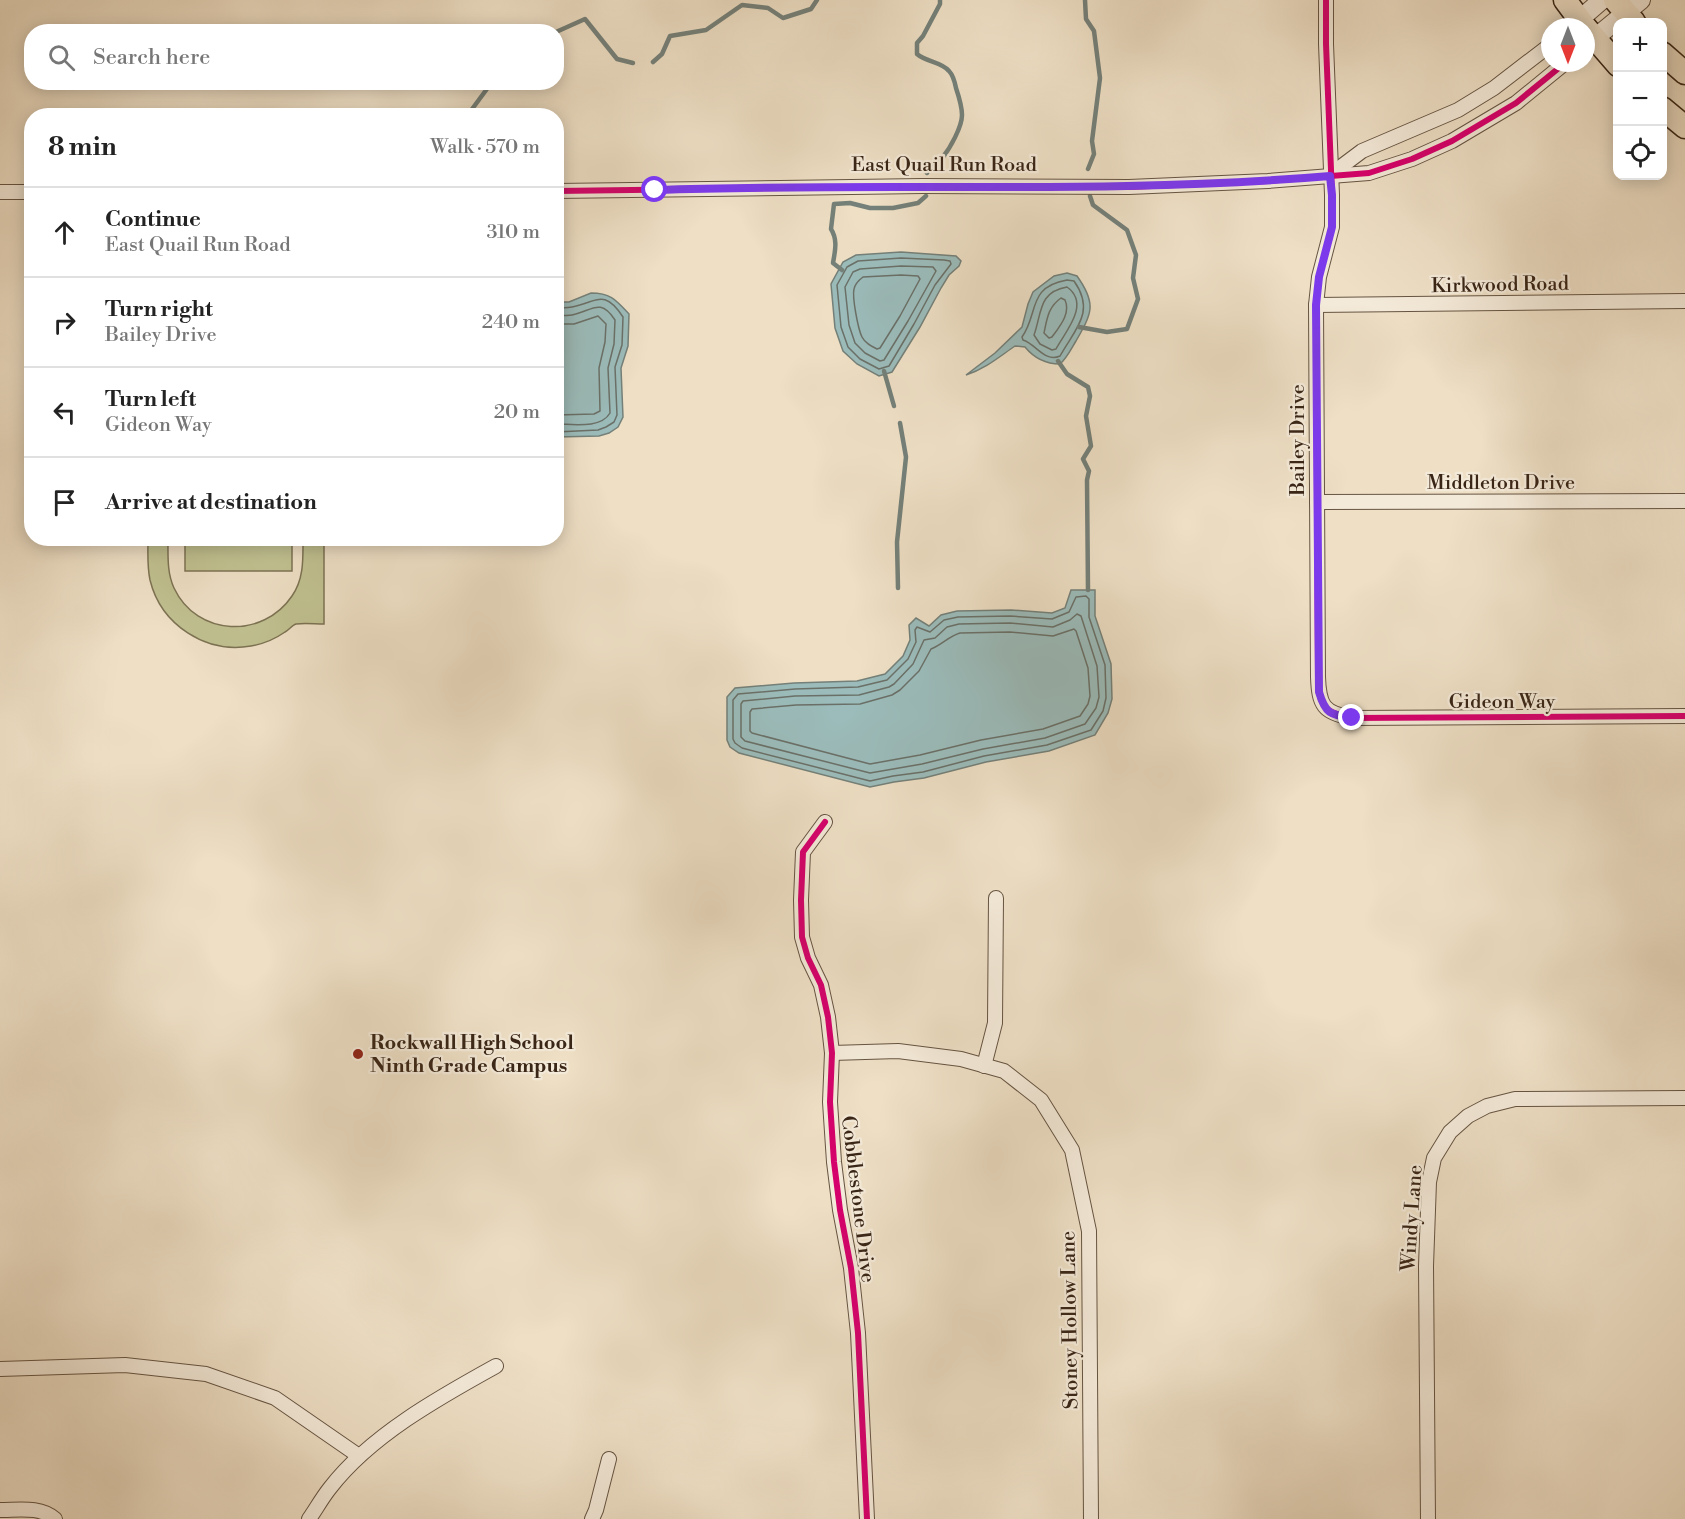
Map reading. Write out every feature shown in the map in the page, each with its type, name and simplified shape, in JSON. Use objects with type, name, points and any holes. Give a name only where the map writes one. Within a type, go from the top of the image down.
[{"type":"main road","points":[[1565,0],[1576,18]]},
{"type":"main road","points":[[1595,42],[1613,61]]},
{"type":"main road","points":[[1667,57],[1685,73]]},
{"type":"main road","points":[[1667,112],[1685,127]]},
{"type":"street","name":"Bailey Drive","points":[[1323,706],[1318,684],[1316,305],[1319,277],[1332,227],[1326,0]]},
{"type":"street","points":[[1592,18],[1602,0]]},
{"type":"street","points":[[1595,26],[1629,9]]},
{"type":"street","points":[[1330,176],[1362,151],[1458,110],[1494,88],[1541,52]]},
{"type":"street","name":"East Quail Run Road","points":[[564,191],[923,186],[1129,187],[1268,181],[1369,173],[1412,159],[1452,141],[1516,103],[1554,72]]},
{"type":"street","points":[[0,192],[24,192]]},
{"type":"street","name":"Kirkwood Road","points":[[1316,305],[1685,301]]},
{"type":"street","name":"Middleton Drive","points":[[1317,502],[1685,501]]},
{"type":"street","name":"Gideon Way","points":[[1323,706],[1336,716],[1352,718],[1685,716]]},
{"type":"street","name":"Cobblestone Drive","points":[[825,822],[803,852],[801,926],[808,958],[821,985],[828,1017],[832,1053],[830,1102],[834,1162],[851,1269],[858,1333],[867,1519]]},
{"type":"street","points":[[984,1066],[995,1023],[996,898]]},
{"type":"street","name":"Stoney Hollow Lane","points":[[832,1053],[898,1051],[962,1059],[1004,1071],[1041,1100],[1072,1150],[1089,1231],[1091,1519]]},
{"type":"street","name":"Windy Lane","points":[[1428,1519],[1426,1266],[1429,1182],[1434,1158],[1445,1139],[1468,1116],[1487,1106],[1515,1099],[1685,1098]]},
{"type":"street","points":[[0,1369],[125,1365],[206,1374],[275,1398],[359,1456]]},
{"type":"street","points":[[309,1519],[330,1488],[359,1456],[408,1419],[496,1366]]},
{"type":"street","points":[[592,1519],[609,1459]]},
{"type":"street","points":[[0,1510],[39,1510],[53,1518]]},
{"type":"green space","points":[[148,546],[168,546],[170,576],[184,604],[198,616],[214,623],[231,626],[248,625],[265,620],[280,610],[292,596],[299,583],[303,546],[324,546],[324,624],[296,624],[273,639],[251,646],[234,647],[202,640],[175,623],[164,610],[150,580]]},
{"type":"green space","points":[[185,546],[292,546],[292,571],[185,571]]},
{"type":"water","points":[[901,252],[956,256],[961,261],[949,275],[892,372],[879,376],[857,364],[843,351],[835,328],[831,284],[843,262],[856,255]]},
{"type":"water","points":[[1067,273],[1077,276],[1088,294],[1090,308],[1089,316],[1062,362],[1055,364],[1045,362],[1025,347],[1015,346],[986,366],[966,375],[995,353],[1022,327],[1033,292],[1054,276]]},
{"type":"water","points":[[591,293],[604,294],[613,298],[629,314],[628,346],[621,368],[623,417],[618,427],[599,436],[564,437],[564,302]]},
{"type":"water","points":[[1071,590],[1095,590],[1095,616],[1111,664],[1112,699],[1108,713],[1095,735],[1049,751],[986,762],[924,778],[870,787],[739,753],[730,747],[727,740],[727,697],[735,688],[857,681],[885,674],[903,656],[910,640],[909,625],[916,618],[929,626],[941,615],[957,611],[1011,610],[1052,613],[1065,608]]},
{"type":"waterway","points":[[653,62],[662,54],[670,36],[706,30],[742,5],[768,8],[783,18],[811,9],[817,0]]},
{"type":"waterway","points":[[927,173],[949,148],[958,131],[962,115],[954,79],[950,73],[946,68],[917,54],[917,43],[923,36],[940,0]]},
{"type":"waterway","points":[[1085,0],[1086,19],[1094,31],[1100,78],[1092,141],[1094,154],[1088,169]]},
{"type":"waterway","points":[[564,28],[585,19],[617,59],[633,63]]},
{"type":"waterway","points":[[473,108],[486,90]]},
{"type":"waterway","points":[[842,270],[833,263],[835,241],[831,229],[834,204],[850,203],[870,208],[893,208],[918,203],[926,196]]},
{"type":"waterway","points":[[1079,327],[1107,332],[1127,329],[1138,299],[1133,278],[1136,255],[1127,230],[1093,205],[1090,196]]},
{"type":"waterway","points":[[1058,361],[1067,374],[1088,387],[1090,396],[1086,416],[1091,446],[1083,459],[1089,471],[1087,480],[1088,590]]},
{"type":"waterway","points":[[884,371],[894,406]]},
{"type":"waterway","points":[[898,588],[897,542],[906,457],[900,423]]},
{"type":"cycle path","points":[[1326,0],[1332,227],[1319,277],[1316,305],[1318,677],[1324,706],[1335,713],[1352,718],[1685,716]]},
{"type":"cycle path","points":[[564,191],[923,186],[1129,187],[1268,181],[1369,173],[1412,159],[1452,141],[1516,103],[1554,72]]},
{"type":"cycle path","points":[[825,822],[803,852],[802,937],[808,958],[821,985],[828,1017],[832,1053],[830,1102],[834,1162],[851,1268],[858,1333],[867,1519]]},
{"type":"place","name":"Rockwall High School Ninth Grade Campus","points":[[358,1054]]},
{"type":"route","points":[[655,190],[923,186],[1129,187],[1330,176],[1332,227],[1319,277],[1316,305],[1319,692],[1323,706],[1336,716],[1352,718]]}]
